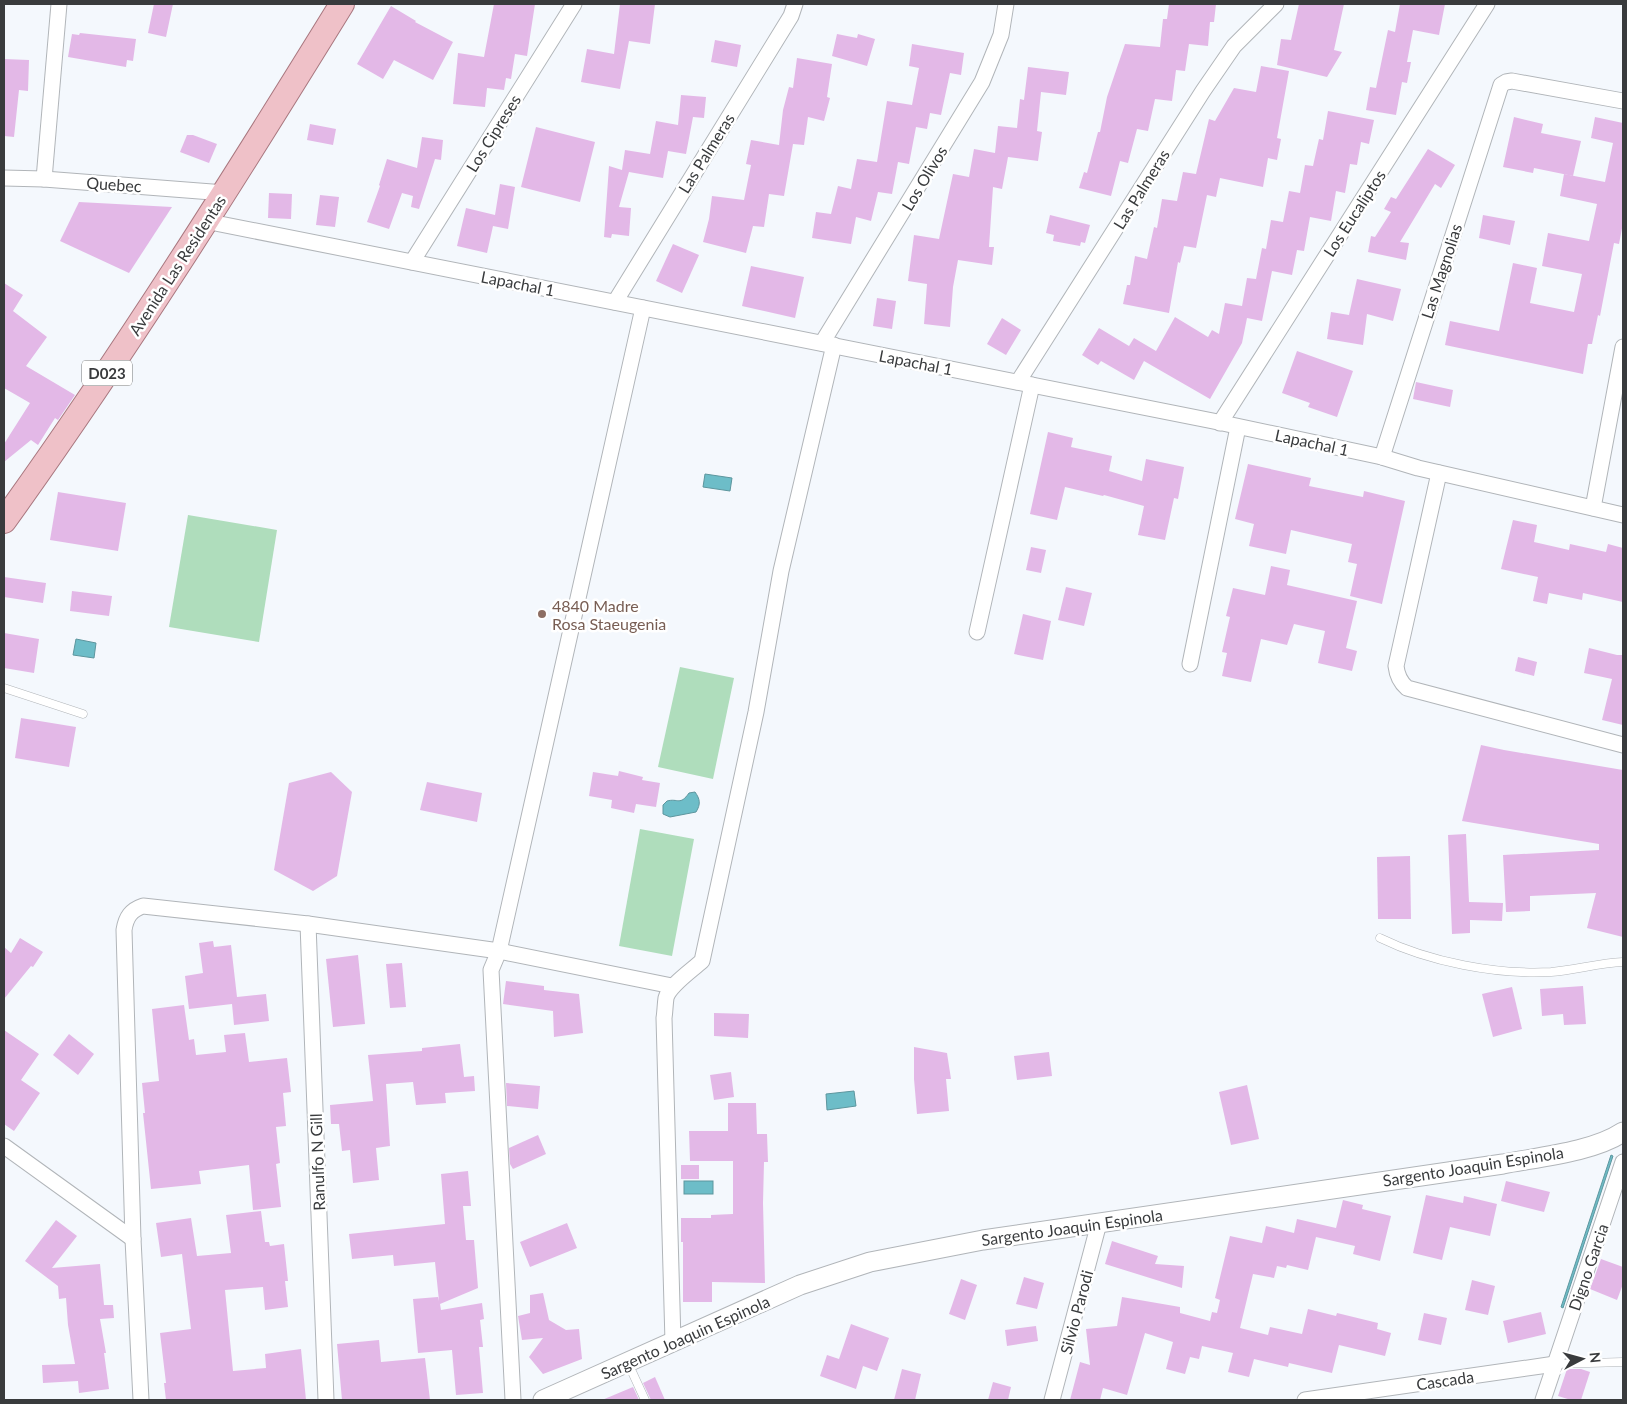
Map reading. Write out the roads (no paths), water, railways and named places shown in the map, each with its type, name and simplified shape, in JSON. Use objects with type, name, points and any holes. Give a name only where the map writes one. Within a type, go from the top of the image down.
[{"type":"main road","name":"Avenida Las Residentas","points":[[5,516],[109,370],[225,193],[342,4]]},
{"type":"street","points":[[44,179],[59,4]]},
{"type":"street","name":"Los Cipreses","points":[[412,262],[574,4]]},
{"type":"street","name":"Las Palmeras","points":[[615,302],[791,16],[795,4]]},
{"type":"street","name":"Los Olivos","points":[[672,986],[702,961],[756,712],[781,571],[828,344],[982,82],[1001,35],[1006,4]]},
{"type":"street","name":"Las Palmeras","points":[[1025,384],[1213,76],[1234,46],[1276,4]]},
{"type":"street","name":"Los Eucaliptos","points":[[1220,423],[1487,4]]},
{"type":"street","name":"Las Magnolias","points":[[1382,457],[1501,85],[1512,81],[1623,101]]},
{"type":"street","name":"Quebec","points":[[4,178],[44,179],[225,193]]},
{"type":"street","name":"Lapachal 1","points":[[205,221],[1220,423],[1382,457],[1439,473],[1623,515]]},
{"type":"street","points":[[513,1400],[491,970],[499,951],[643,308]]},
{"type":"street","points":[[1593,508],[1623,347]]},
{"type":"street","points":[[978,632],[1025,384]]},
{"type":"street","points":[[1190,664],[1238,427]]},
{"type":"street","points":[[1439,473],[1396,666],[1402,684],[1406,688],[1623,745]]},
{"type":"street","points":[[141,1400],[133,1239],[124,930],[125,921],[129,915],[135,909],[143,906],[308,924],[499,951],[672,986],[666,997],[664,1018],[673,1342]]},
{"type":"street","name":"Ranulfo N Gill","points":[[308,924],[326,1400]]},
{"type":"street","name":"Sargento Joaquin Espinola","points":[[544,1400],[800,1285],[870,1262],[983,1240],[1503,1164],[1585,1147],[1613,1138],[1623,1132]]},
{"type":"street","points":[[4,1146],[133,1239]]},
{"type":"street","name":"Digno Garcia","points":[[1543,1400],[1623,1162]]},
{"type":"street","name":"Silvio Parodi","points":[[1052,1400],[1099,1223]]},
{"type":"street","name":"Cascada","points":[[1305,1400],[1555,1364]]},
{"type":"lane","points":[[4,688],[83,714]]},
{"type":"lane","points":[[1380,938],[1422,955],[1506,972],[1552,972],[1623,962]]},
{"type":"lane","points":[[1555,1364],[1623,1362]]},
{"type":"lane","points":[[628,1363],[645,1400]]},
{"type":"water","points":[[705,474],[732,478],[730,491],[703,487]]},
{"type":"water","points":[[76,639],[96,643],[94,658],[73,655]]},
{"type":"water","points":[[695,792],[699,802],[696,812],[670,817],[663,814],[663,805],[667,801],[681,800],[689,793]]},
{"type":"water","points":[[854,1091],[856,1106],[827,1110],[826,1094]]},
{"type":"water","points":[[1611,1155],[1613,1156],[1563,1308],[1561,1307]]},
{"type":"water","points":[[684,1181],[713,1181],[713,1194],[684,1194]]},
{"type":"place","name":"4840 Madre Rosa Staeugenia","points":[[542,614]]}]
